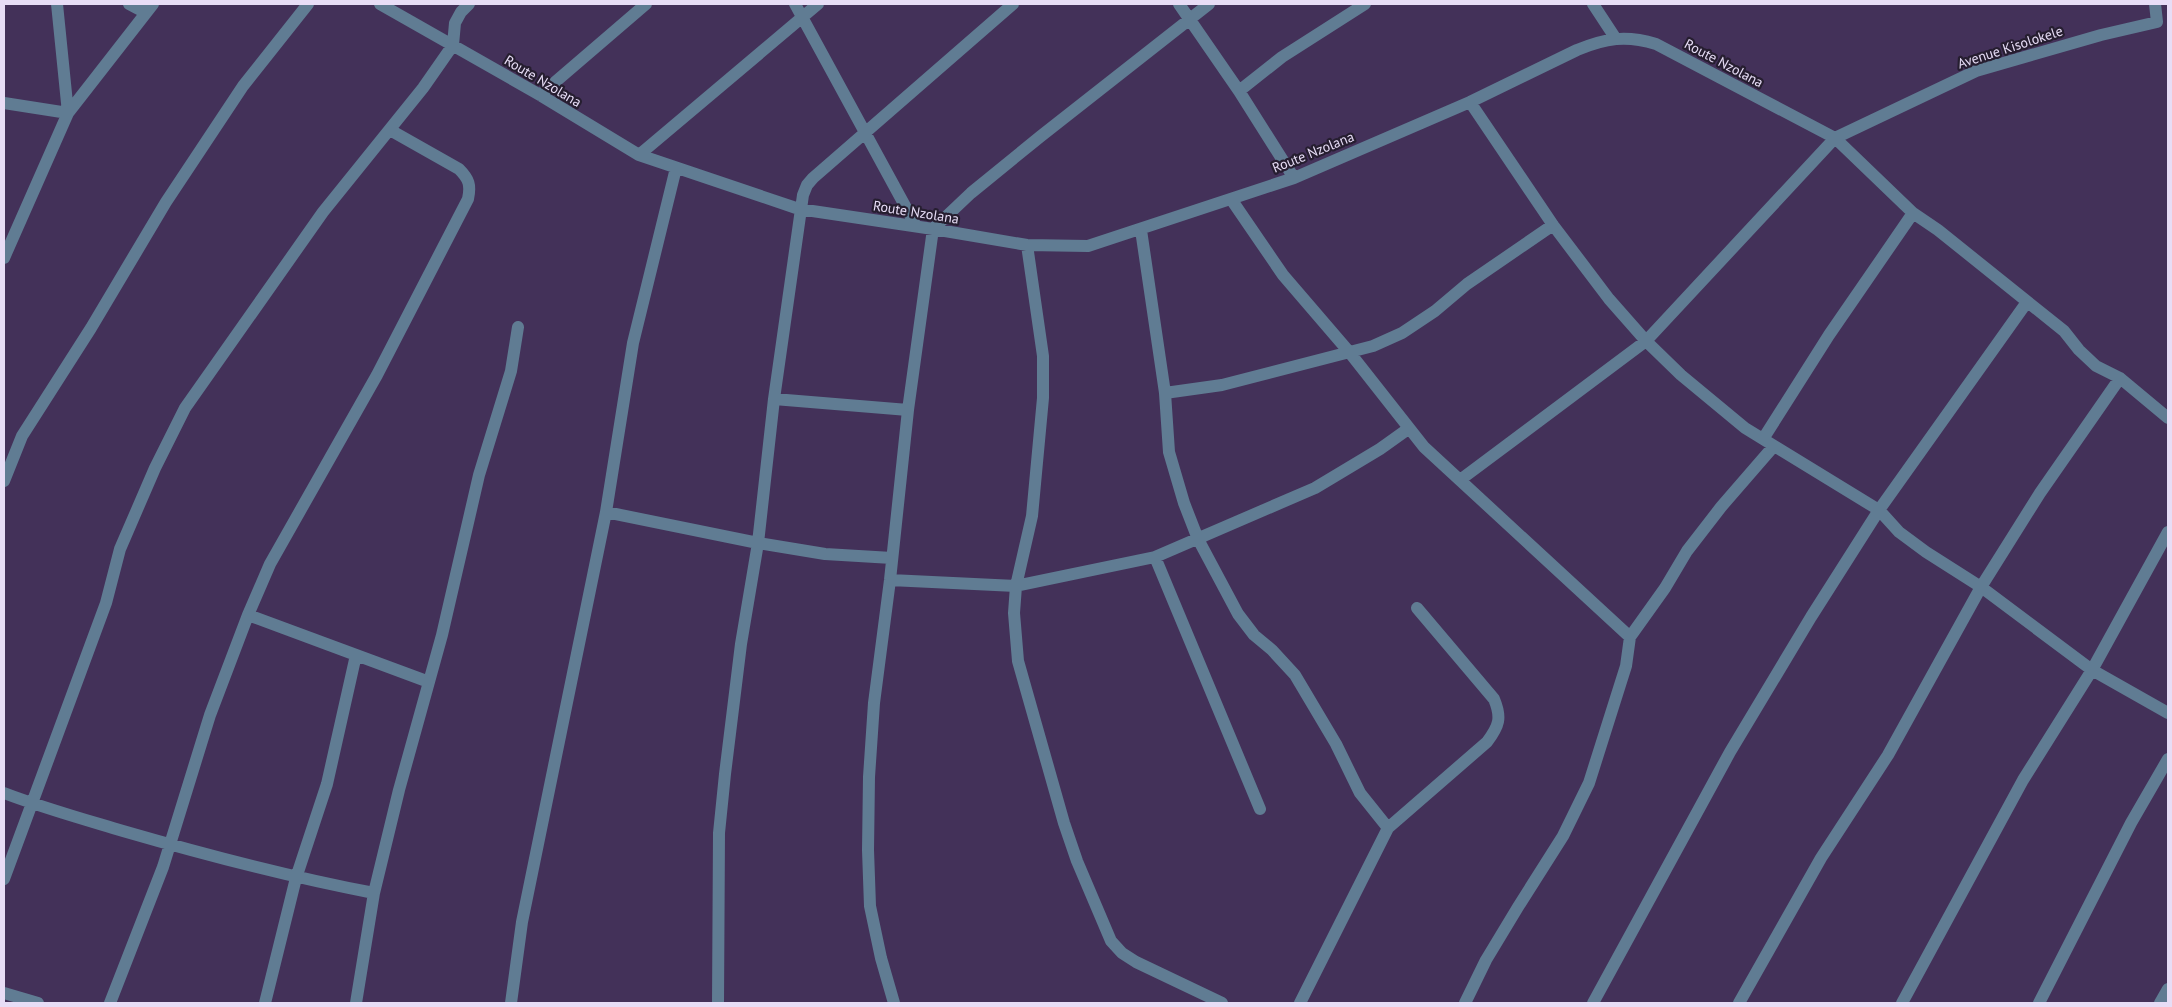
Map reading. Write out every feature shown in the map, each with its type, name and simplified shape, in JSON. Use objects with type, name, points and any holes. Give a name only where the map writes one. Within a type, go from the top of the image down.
[{"type":"street","points":[[57,4],[68,113]]},
{"type":"street","points":[[4,258],[68,113],[150,8],[129,4]]},
{"type":"street","points":[[4,481],[22,436],[96,319],[166,202],[243,86],[308,4]]},
{"type":"street","name":"Route Nzolana","points":[[380,4],[540,95],[639,156],[799,209],[1027,245],[1088,246],[1294,178],[1470,102],[1595,42],[1636,38],[1656,44],[1834,138],[1913,213],[1938,230],[2064,331],[2079,350],[2096,366],[2120,378],[2168,418]]},
{"type":"street","points":[[4,879],[106,604],[120,550],[155,468],[185,408],[323,212],[423,88],[453,45],[455,24],[461,12],[469,4]]},
{"type":"street","points":[[540,95],[646,4]]},
{"type":"street","points":[[795,4],[916,226]]},
{"type":"street","points":[[639,156],[818,4]]},
{"type":"street","points":[[718,1003],[719,833],[740,644],[758,543],[774,399],[799,209],[807,184],[864,132],[1013,4]]},
{"type":"street","points":[[1179,4],[1239,92],[1294,178]]},
{"type":"street","points":[[894,1003],[881,958],[870,906],[868,850],[874,703],[890,580],[908,410],[932,229],[971,193],[1040,136],[1209,4]]},
{"type":"street","points":[[1239,92],[1282,57],[1365,4]]},
{"type":"street","points":[[1594,4],[1616,39]]},
{"type":"street","name":"Avenue Kisolokele","points":[[1834,138],[1976,71],[2101,35],[2163,22],[2155,4]]},
{"type":"street","points":[[1470,102],[1553,226],[1609,299],[1682,376],[1745,428],[1879,510],[1899,532],[1982,587],[2092,670],[2168,713]]},
{"type":"street","points":[[4,103],[68,113]]},
{"type":"street","points":[[110,1003],[163,867],[210,715],[248,615],[270,564],[377,375],[468,199],[470,188],[468,177],[458,169],[390,130]]},
{"type":"street","points":[[1460,480],[1646,340],[1834,138]]},
{"type":"street","points":[[511,1003],[522,922],[606,512],[634,343],[676,168]]},
{"type":"street","points":[[1231,199],[1283,275],[1350,353],[1424,447],[1630,637]]},
{"type":"street","points":[[1465,1003],[1491,952],[1563,836],[1589,783],[1626,666],[1630,637],[1687,552],[1768,443],[1829,335],[1913,213]]},
{"type":"street","points":[[1165,393],[1222,385],[1373,346],[1402,333],[1434,311],[1467,284],[1553,226]]},
{"type":"street","points":[[1141,230],[1165,393],[1169,452],[1184,503],[1198,539],[1238,614],[1254,635],[1272,650],[1295,675],[1336,744],[1360,793],[1388,828]]},
{"type":"street","points":[[1027,245],[1043,356],[1043,398],[1032,516],[1016,586],[1014,613],[1018,661],[1064,823],[1077,861],[1111,941],[1122,953],[1136,962],[1222,1003]]},
{"type":"street","points":[[1593,1003],[1730,752],[1879,510],[2027,302]]},
{"type":"street","points":[[356,1003],[374,893],[442,635],[479,475],[511,371],[518,328]]},
{"type":"street","points":[[1739,1003],[1821,858],[1888,755],[1982,587],[2040,493],[2120,378]]},
{"type":"street","points":[[774,399],[908,410]]},
{"type":"street","points":[[890,580],[1016,586],[1155,557],[1315,488],[1380,449],[1408,428]]},
{"type":"street","points":[[606,512],[758,543],[825,554],[892,558]]},
{"type":"street","points":[[1902,1003],[2022,780],[2092,670],[2168,532]]},
{"type":"street","points":[[1155,557],[1260,809]]},
{"type":"street","points":[[1300,1003],[1388,828],[1487,742],[1496,729],[1500,713],[1494,699],[1417,608]]},
{"type":"street","points":[[248,615],[429,682]]},
{"type":"street","points":[[265,1003],[296,878],[327,784],[356,655]]},
{"type":"street","points":[[2039,1003],[2131,823],[2168,759]]},
{"type":"street","points":[[4,792],[32,804],[169,844],[296,878],[374,893]]},
{"type":"street","points":[[2160,1003],[2168,989]]},
{"type":"street","points":[[4,993],[38,1003]]}]
